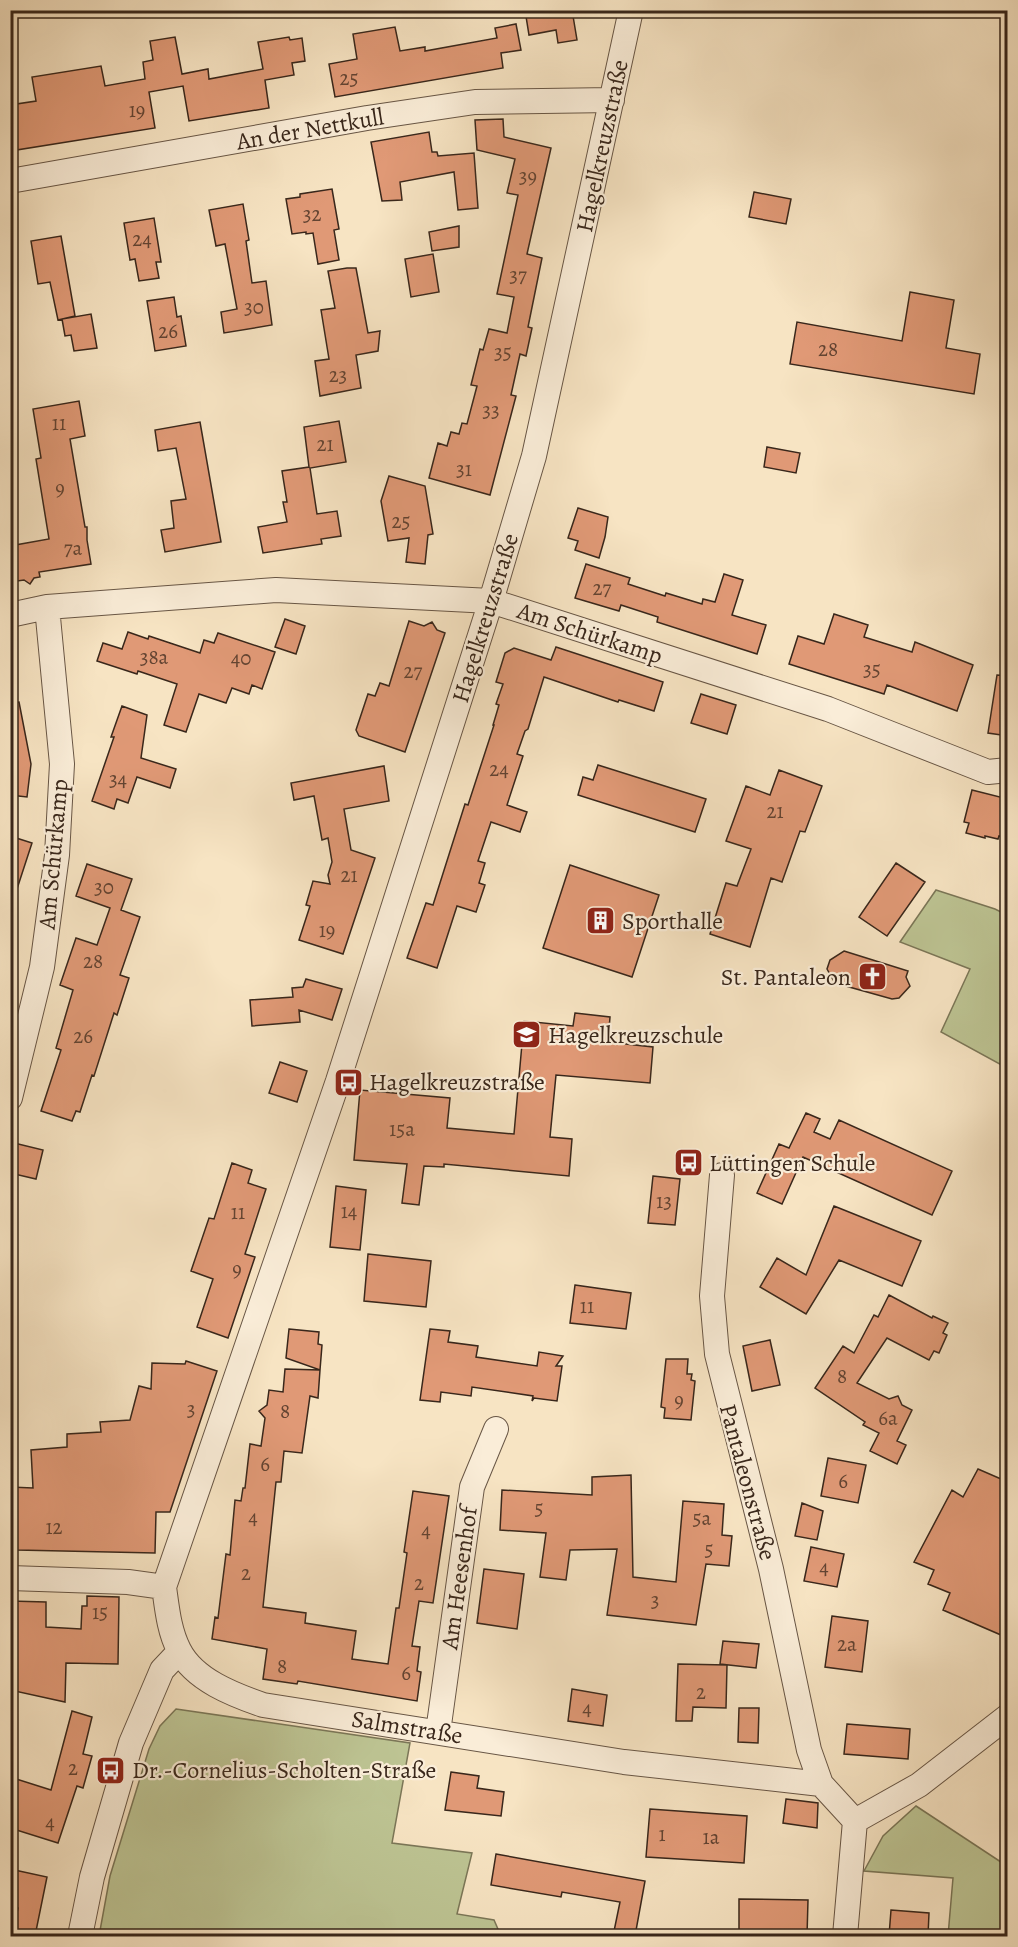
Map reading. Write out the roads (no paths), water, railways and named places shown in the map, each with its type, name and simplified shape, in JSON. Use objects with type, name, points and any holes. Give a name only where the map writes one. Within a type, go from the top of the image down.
[{"type":"street","name":"Hagelkreuzstraße","points":[[165,1587],[338,1081],[492,601],[534,456],[631,10]]},
{"type":"street","name":"An der Nettkull","points":[[10,182],[367,118],[475,102],[612,100]]},
{"type":"street","name":"Am Schürkamp","points":[[10,615],[47,607],[276,590],[492,601],[828,709],[988,772],[1008,770]]},
{"type":"street","name":"Am Schürkamp","points":[[10,1098],[42,967],[57,855],[62,764],[47,607]]},
{"type":"street","name":"Pantaleonstraße","points":[[722,1174],[712,1296],[717,1354],[771,1569],[809,1750],[821,1784]]},
{"type":"street","name":"Am Heesenhof","points":[[438,1732],[472,1487],[496,1429]]},
{"type":"street","points":[[10,1578],[128,1582],[165,1587]]},
{"type":"street","name":"Salmstraße","points":[[165,1587],[169,1622],[179,1652],[202,1677],[230,1694],[263,1705],[624,1762],[821,1784]]},
{"type":"street","points":[[80,1936],[92,1877],[131,1743],[162,1670],[179,1652]]},
{"type":"street","points":[[855,1821],[919,1785],[1008,1716]]},
{"type":"street","points":[[821,1784],[855,1821],[845,1936]]},
{"type":"place","name":"Sporthalle","points":[[601,921]]},
{"type":"place","name":"St. Pantaleon","points":[[872,977]]},
{"type":"place","name":"Hagelkreuzschule","points":[[527,1035]]},
{"type":"place","name":"Hagelkreuzstraße","points":[[348,1082]]},
{"type":"place","name":"Lüttingen Schule","points":[[688,1163]]},
{"type":"place","name":"Dr.-Cornelius-Scholten-Straße","points":[[111,1770]]}]
